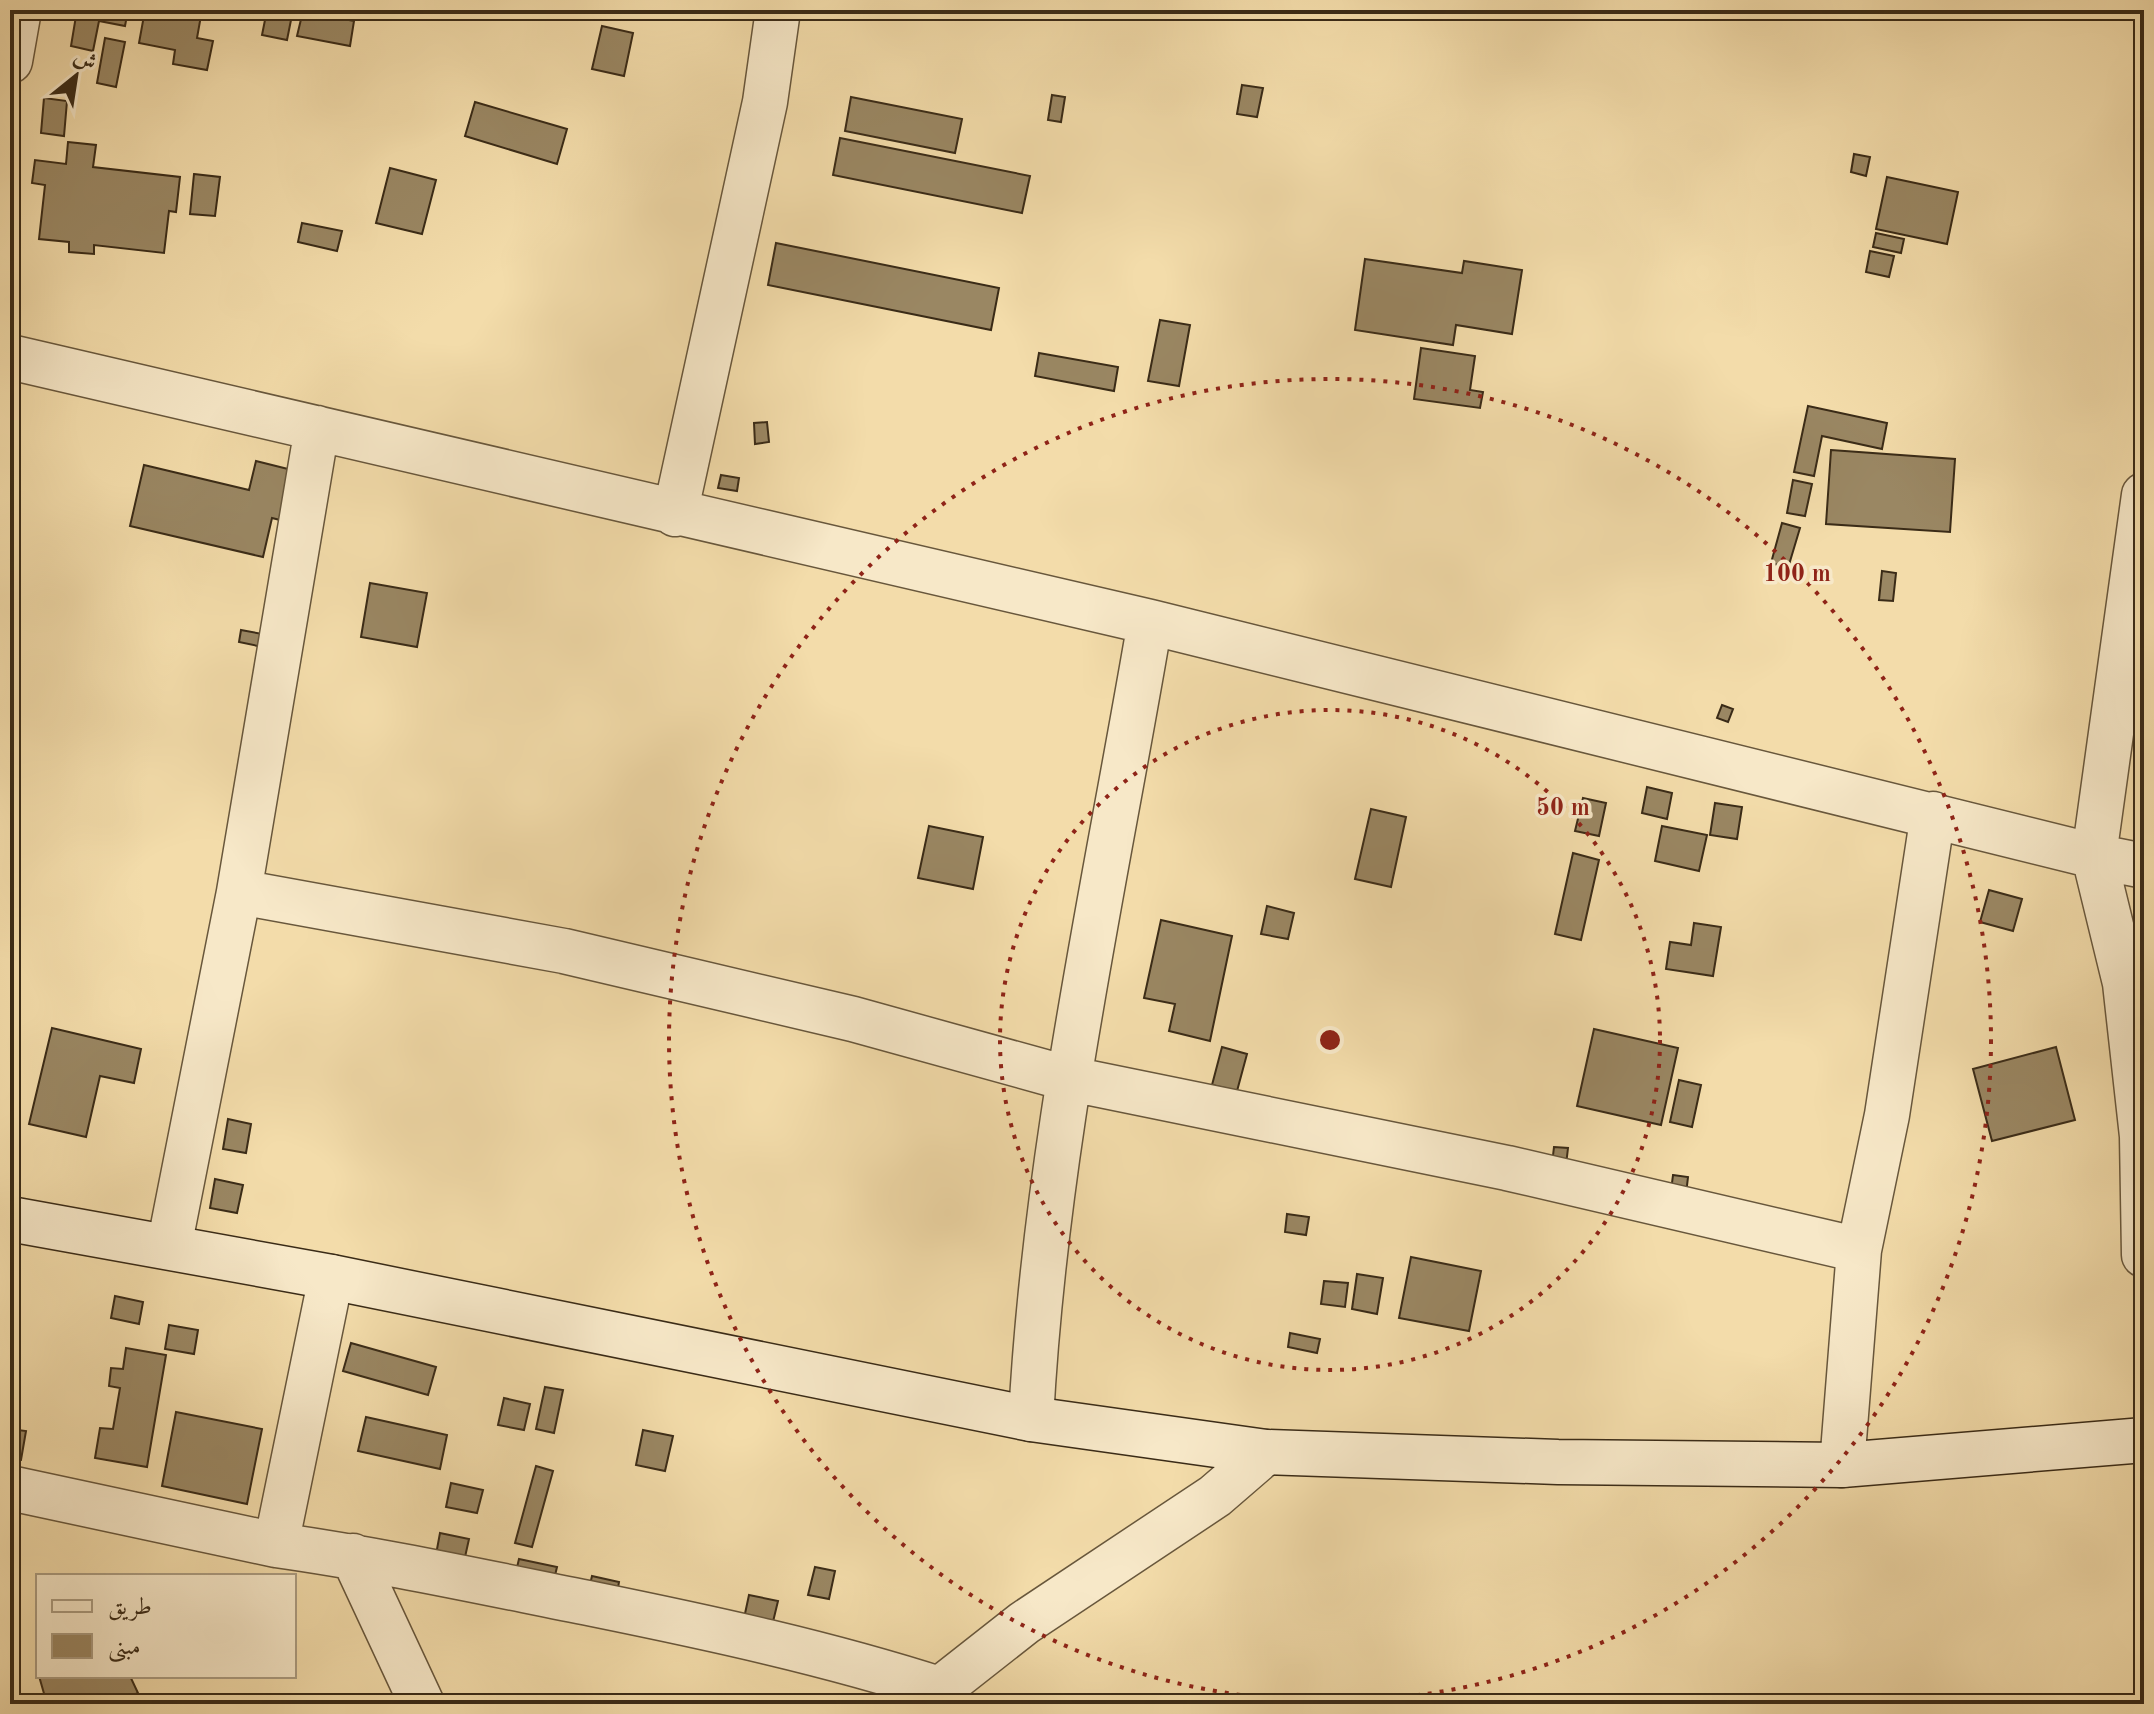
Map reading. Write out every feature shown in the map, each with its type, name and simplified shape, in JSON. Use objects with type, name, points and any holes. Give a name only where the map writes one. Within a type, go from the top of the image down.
[{"type":"street","points":[[10,61],[19,10]]},
{"type":"street","points":[[675,514],[765,102],[778,10]]},
{"type":"street","points":[[10,357],[1150,622],[2144,866]]},
{"type":"street","points":[[169,1247],[239,892],[317,428]]},
{"type":"street","points":[[2144,495],[2094,856],[2125,983],[2142,1136],[2144,1255]]},
{"type":"street","points":[[1031,1419],[1036,1315],[1066,1078],[1150,622]]},
{"type":"street","points":[[1842,1465],[1859,1250],[1887,1115],[1933,814]]},
{"type":"street","points":[[239,892],[564,951],[853,1019],[1066,1078],[1507,1168],[1859,1250]]},
{"type":"street","points":[[10,1219],[331,1277],[1031,1419],[1266,1452],[1558,1462],[1842,1465],[2144,1440]]},
{"type":"street","points":[[276,1545],[331,1277]]},
{"type":"street","points":[[10,1488],[276,1545],[353,1556],[743,1635],[847,1659],[931,1697],[1024,1623],[1215,1496],[1266,1452]]},
{"type":"street","points":[[353,1556],[422,1704]]},
{"type":"building","points":[[57,10],[128,10],[125,26],[99,21],[93,51],[71,46],[76,16]]},
{"type":"building","points":[[145,10],[202,10],[197,38],[213,41],[207,70],[173,64],[175,50],[139,43]]},
{"type":"building","points":[[267,10],[293,10],[287,40],[262,35]]},
{"type":"building","points":[[303,11],[354,21],[350,46],[297,36]]},
{"type":"building","points":[[602,26],[633,33],[624,76],[592,69]]},
{"type":"building","points":[[105,38],[125,42],[116,87],[97,83]]},
{"type":"building","points":[[1242,85],[1263,88],[1257,117],[1237,114]]},
{"type":"building","points":[[1052,95],[1065,97],[1061,122],[1048,120]]},
{"type":"building","points":[[851,97],[962,119],[955,153],[845,131]]},
{"type":"building","points":[[44,98],[67,101],[64,136],[41,133]]},
{"type":"building","points":[[475,102],[567,129],[557,164],[465,136]]},
{"type":"building","points":[[840,138],[1030,176],[1022,213],[833,175]]},
{"type":"building","points":[[68,142],[96,145],[93,167],[180,177],[176,212],[169,211],[164,253],[94,245],[94,254],[69,252],[69,242],[39,239],[45,185],[32,183],[35,160],[66,164]]},
{"type":"building","points":[[1854,154],[1870,157],[1866,176],[1851,172]]},
{"type":"building","points":[[390,168],[436,180],[422,234],[376,223]]},
{"type":"building","points":[[194,174],[220,177],[215,216],[190,214]]},
{"type":"building","points":[[1887,177],[1958,192],[1947,244],[1876,229]]},
{"type":"building","points":[[302,223],[342,231],[337,251],[298,242]]},
{"type":"building","points":[[1876,233],[1904,239],[1901,253],[1873,247]]},
{"type":"building","points":[[776,243],[999,288],[991,330],[768,285]]},
{"type":"building","points":[[1870,251],[1894,256],[1889,277],[1866,272]]},
{"type":"building","points":[[1365,259],[1462,273],[1464,261],[1522,270],[1512,334],[1456,325],[1453,345],[1355,330]]},
{"type":"building","points":[[1160,320],[1190,325],[1179,386],[1148,381]]},
{"type":"building","points":[[1421,348],[1475,356],[1470,390],[1483,392],[1480,408],[1414,399]]},
{"type":"building","points":[[1039,353],[1118,367],[1114,391],[1035,376]]},
{"type":"building","points":[[1808,406],[1887,423],[1882,449],[1822,436],[1814,476],[1794,472]]},
{"type":"building","points":[[767,422],[769,442],[755,444],[754,423]]},
{"type":"building","points":[[1831,450],[1955,459],[1950,532],[1826,524]]},
{"type":"building","points":[[256,461],[296,471],[284,521],[272,518],[263,557],[130,526],[144,465],[249,490]]},
{"type":"building","points":[[721,475],[739,478],[737,491],[718,488]]},
{"type":"building","points":[[1793,480],[1812,484],[1805,516],[1787,513]]},
{"type":"building","points":[[1782,523],[1800,528],[1788,568],[1771,563]]},
{"type":"building","points":[[1882,571],[1896,573],[1893,601],[1879,600]]},
{"type":"building","points":[[370,583],[427,593],[417,647],[361,637]]},
{"type":"building","points":[[241,630],[279,637],[277,650],[239,642]]},
{"type":"building","points":[[1722,705],[1733,709],[1728,722],[1717,718]]},
{"type":"building","points":[[1647,787],[1672,793],[1667,819],[1642,813]]},
{"type":"building","points":[[1583,798],[1606,803],[1599,836],[1575,831]]},
{"type":"building","points":[[1715,803],[1742,807],[1737,839],[1710,835]]},
{"type":"building","points":[[1371,809],[1406,817],[1391,887],[1355,879]]},
{"type":"building","points":[[929,826],[983,837],[973,889],[918,878]]},
{"type":"building","points":[[1662,826],[1707,835],[1699,871],[1655,861]]},
{"type":"building","points":[[1573,853],[1599,860],[1581,940],[1555,934]]},
{"type":"building","points":[[1989,890],[2022,899],[2013,931],[1980,922]]},
{"type":"building","points":[[1267,906],[1294,913],[1288,939],[1261,934]]},
{"type":"building","points":[[1161,920],[1232,936],[1210,1041],[1169,1031],[1175,1004],[1144,998]]},
{"type":"building","points":[[1694,923],[1721,927],[1713,976],[1666,969],[1670,942],[1691,945]]},
{"type":"building","points":[[52,1028],[141,1049],[134,1083],[100,1076],[86,1137],[29,1124]]},
{"type":"building","points":[[1594,1029],[1678,1048],[1661,1125],[1577,1106]]},
{"type":"building","points":[[1222,1047],[1247,1054],[1237,1091],[1212,1085]]},
{"type":"building","points":[[2056,1047],[2075,1120],[1992,1141],[1973,1069]]},
{"type":"building","points":[[1679,1080],[1701,1085],[1692,1127],[1670,1122]]},
{"type":"building","points":[[228,1119],[251,1124],[246,1153],[223,1149]]},
{"type":"building","points":[[1554,1147],[1568,1148],[1566,1165],[1552,1164]]},
{"type":"building","points":[[1673,1175],[1688,1177],[1686,1194],[1671,1191]]},
{"type":"building","points":[[215,1179],[243,1185],[237,1213],[210,1208]]},
{"type":"building","points":[[1287,1214],[1309,1217],[1306,1235],[1285,1232]]},
{"type":"building","points":[[1411,1257],[1481,1271],[1469,1331],[1399,1318]]},
{"type":"building","points":[[1357,1274],[1383,1278],[1377,1314],[1352,1309]]},
{"type":"building","points":[[1324,1281],[1348,1283],[1345,1307],[1321,1304]]},
{"type":"building","points":[[115,1296],[143,1302],[139,1324],[111,1318]]},
{"type":"building","points":[[169,1325],[198,1330],[194,1354],[165,1349]]},
{"type":"building","points":[[1290,1333],[1320,1339],[1317,1353],[1288,1347]]},
{"type":"building","points":[[351,1343],[436,1367],[428,1395],[343,1371]]},
{"type":"building","points":[[126,1348],[166,1355],[147,1467],[95,1458],[100,1428],[113,1429],[120,1388],[109,1386],[111,1368],[123,1369]]},
{"type":"building","points":[[545,1387],[563,1390],[554,1433],[536,1429]]},
{"type":"building","points":[[504,1398],[530,1404],[524,1430],[498,1425]]},
{"type":"building","points":[[176,1412],[262,1429],[247,1504],[162,1486]]},
{"type":"building","points":[[366,1417],[447,1435],[440,1469],[358,1451]]},
{"type":"building","points":[[10,1429],[26,1431],[21,1460],[10,1459]]},
{"type":"building","points":[[643,1430],[673,1436],[665,1471],[636,1465]]},
{"type":"building","points":[[536,1466],[553,1471],[532,1547],[515,1543]]},
{"type":"building","points":[[451,1483],[483,1490],[477,1513],[446,1507]]},
{"type":"building","points":[[440,1533],[469,1539],[463,1566],[435,1560]]},
{"type":"building","points":[[519,1559],[557,1567],[552,1588],[514,1580]]},
{"type":"building","points":[[815,1567],[835,1571],[829,1599],[808,1595]]},
{"type":"building","points":[[592,1576],[619,1582],[616,1599],[588,1593]]},
{"type":"building","points":[[749,1595],[778,1601],[771,1630],[743,1623]]},
{"type":"building","points":[[40,1678],[131,1678],[138,1693],[113,1704],[47,1704]]}]
